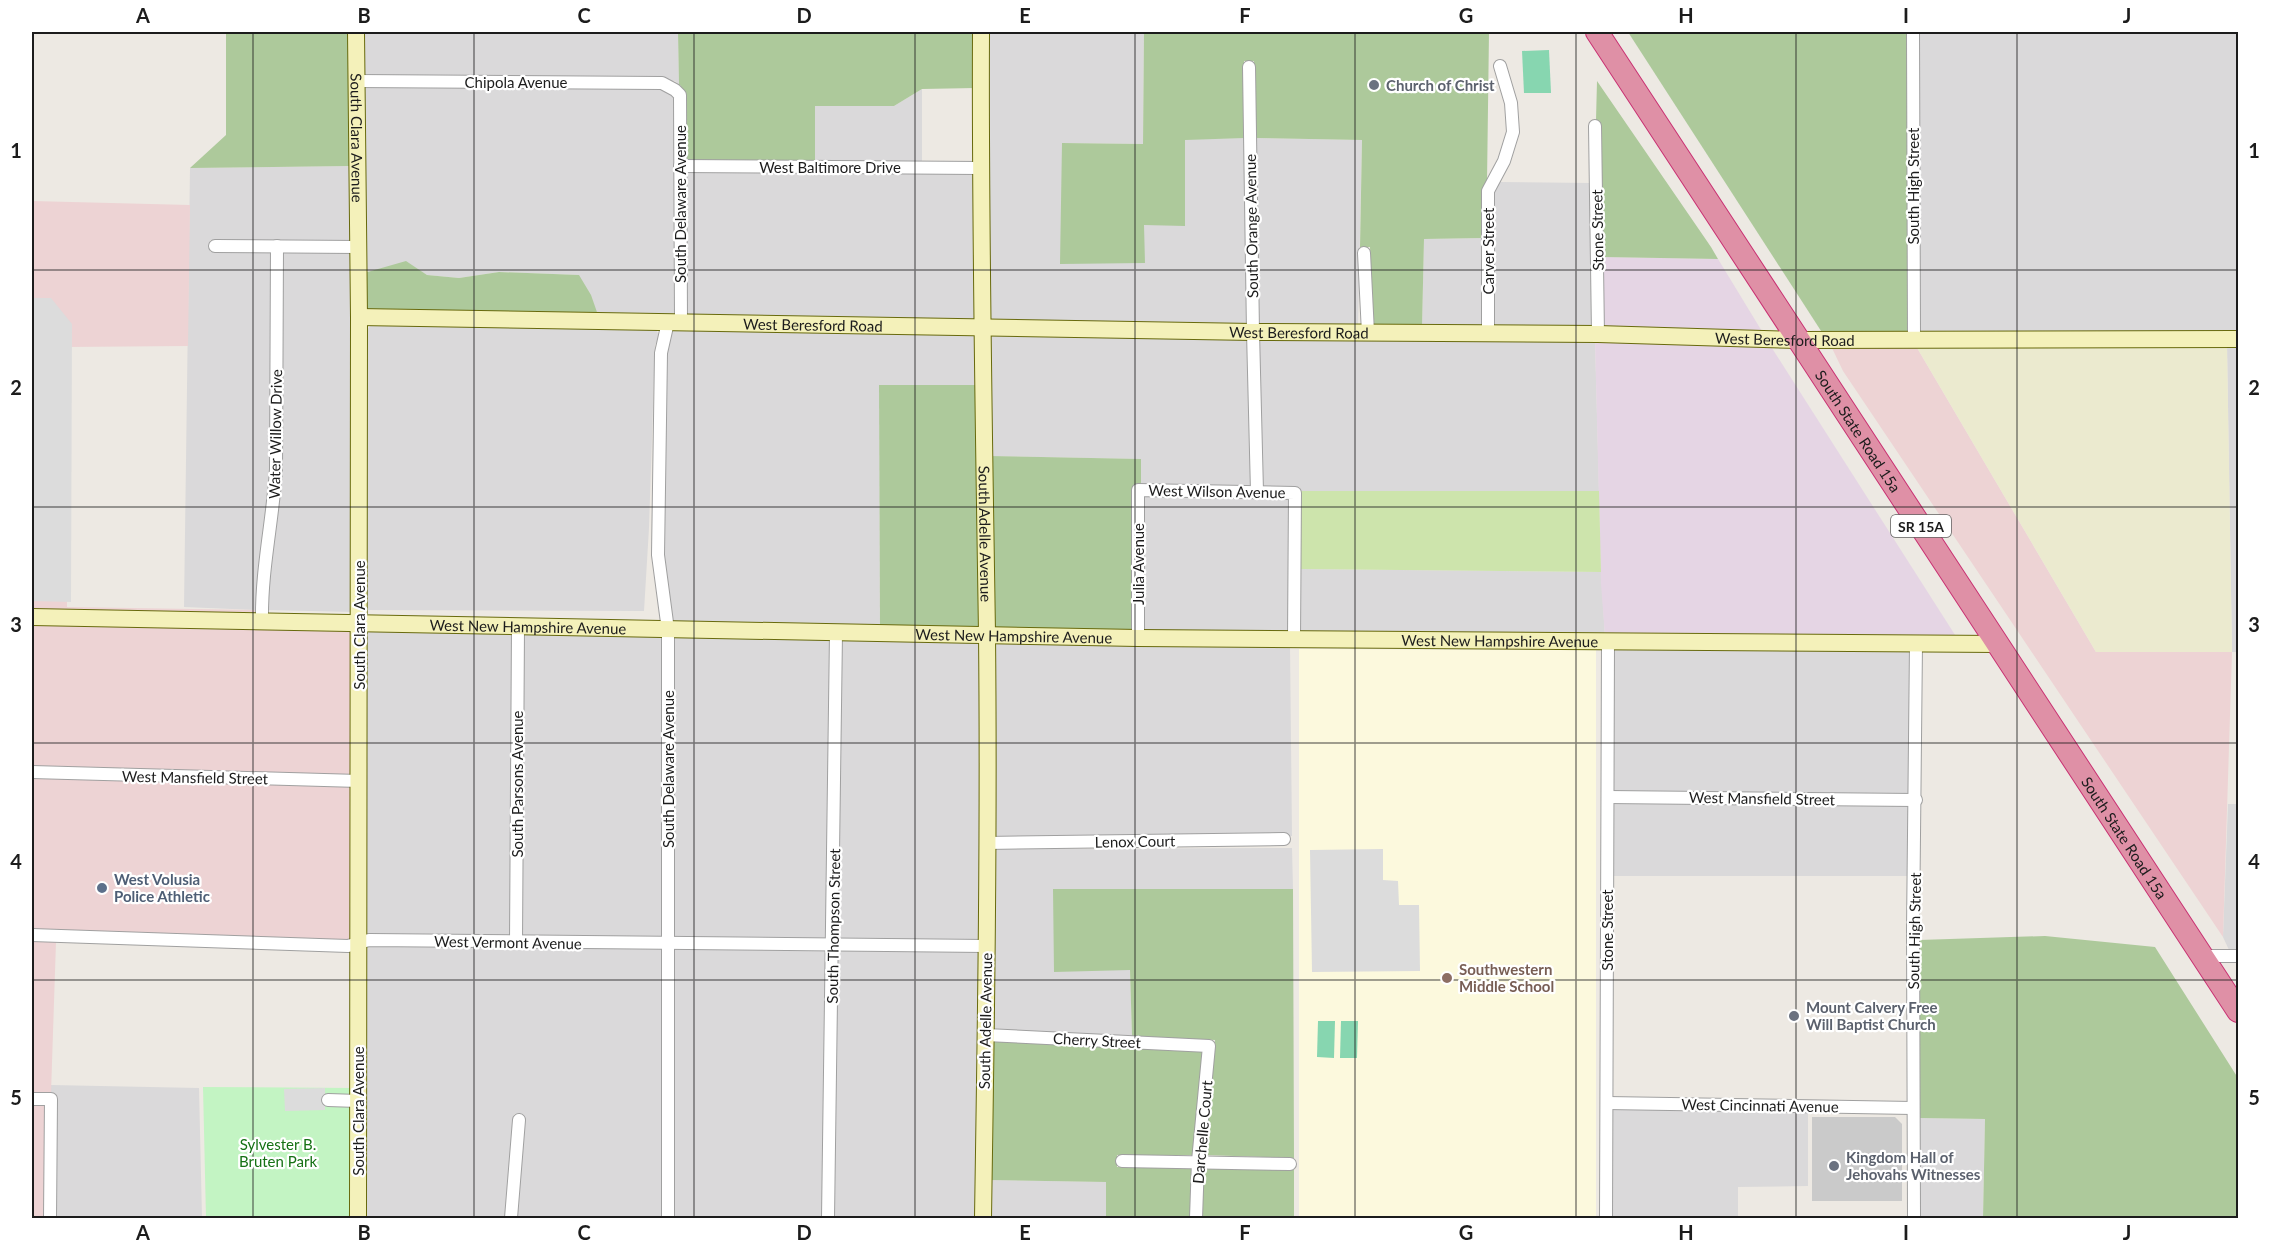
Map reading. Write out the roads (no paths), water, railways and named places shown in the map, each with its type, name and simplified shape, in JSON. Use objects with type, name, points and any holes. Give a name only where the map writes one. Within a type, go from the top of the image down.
[{"type":"highway","name":"South State Road 15a","points":[[1597,32],[2238,1011]]},
{"type":"street","name":"South Clara Avenue","points":[[356,32],[359,317],[358,1218]]},
{"type":"street","name":"South Adelle Avenue","points":[[981,32],[981,328],[987,636],[983,1218]]},
{"type":"street","name":"South High Street","points":[[1913,32],[1914,340]]},
{"type":"street","name":"Carver Street","points":[[1488,335],[1488,191],[1504,161],[1513,132],[1511,103],[1500,66]]},
{"type":"street","name":"South Orange Avenue","points":[[1249,67],[1257,492]]},
{"type":"street","name":"Chipola Avenue","points":[[356,81],[662,83],[675,90]]},
{"type":"street","name":"South Delaware Avenue","points":[[668,1218],[668,630],[658,555],[661,353],[675,322],[680,95],[675,90]]},
{"type":"street","name":"Stone Street","points":[[1595,126],[1598,334]]},
{"type":"street","name":"West Baltimore Drive","points":[[680,166],[981,168]]},
{"type":"street","points":[[215,246],[358,247]]},
{"type":"street","name":"Water Willow Drive","points":[[262,622],[262,587],[274,503],[276,469],[277,246]]},
{"type":"street","points":[[1364,253],[1368,333]]},
{"type":"street","name":"West Beresford Road","points":[[359,317],[1253,332],[1598,334],[1799,340],[2238,339]]},
{"type":"street","name":"West Wilson Avenue","points":[[1138,490],[1295,492],[1294,640]]},
{"type":"street","name":"Julia Avenue","points":[[1138,490],[1138,638]]},
{"type":"street","name":"West New Hampshire Avenue","points":[[32,617],[987,636],[1998,644]]},
{"type":"street","name":"South Parsons Avenue","points":[[516,942],[518,627]]},
{"type":"street","name":"South Thompson Street","points":[[828,1218],[836,633]]},
{"type":"street","name":"Stone Street","points":[[1606,1218],[1608,642]]},
{"type":"street","name":"South High Street","points":[[1914,1218],[1916,644]]},
{"type":"street","name":"West Mansfield Street","points":[[32,772],[359,781]]},
{"type":"street","name":"West Mansfield Street","points":[[1608,796],[1916,800]]},
{"type":"street","name":"Lenox Court","points":[[986,843],[1284,839]]},
{"type":"street","name":"West Vermont Avenue","points":[[32,935],[348,946],[369,940],[986,946]]},
{"type":"street","points":[[2202,956],[2238,956]]},
{"type":"street","name":"Cherry Street","points":[[986,1035],[1209,1046]]},
{"type":"street","name":"Darchelle Court","points":[[1196,1218],[1198,1161],[1209,1046]]},
{"type":"street","points":[[32,1099],[51,1099],[50,1218]]},
{"type":"street","points":[[328,1100],[358,1101]]},
{"type":"street","name":"West Cincinnati Avenue","points":[[1606,1103],[1913,1108]]},
{"type":"street","points":[[511,1218],[519,1120]]},
{"type":"street","points":[[1122,1161],[1290,1164]]},
{"type":"place","name":"Church of Christ","points":[[1374,85]]},
{"type":"place","name":"West Volusia Police Athletic","points":[[102,888]]},
{"type":"place","name":"Southwestern Middle School","points":[[1447,978]]},
{"type":"place","name":"Mount Calvery Free Will Baptist Church","points":[[1794,1016]]},
{"type":"place","name":"Kingdom Hall of Jehovahs Witnesses","points":[[1834,1166]]},
{"type":"park label","name":"Sylvester B. Bruten Park","points":[[278,1152]]}]
